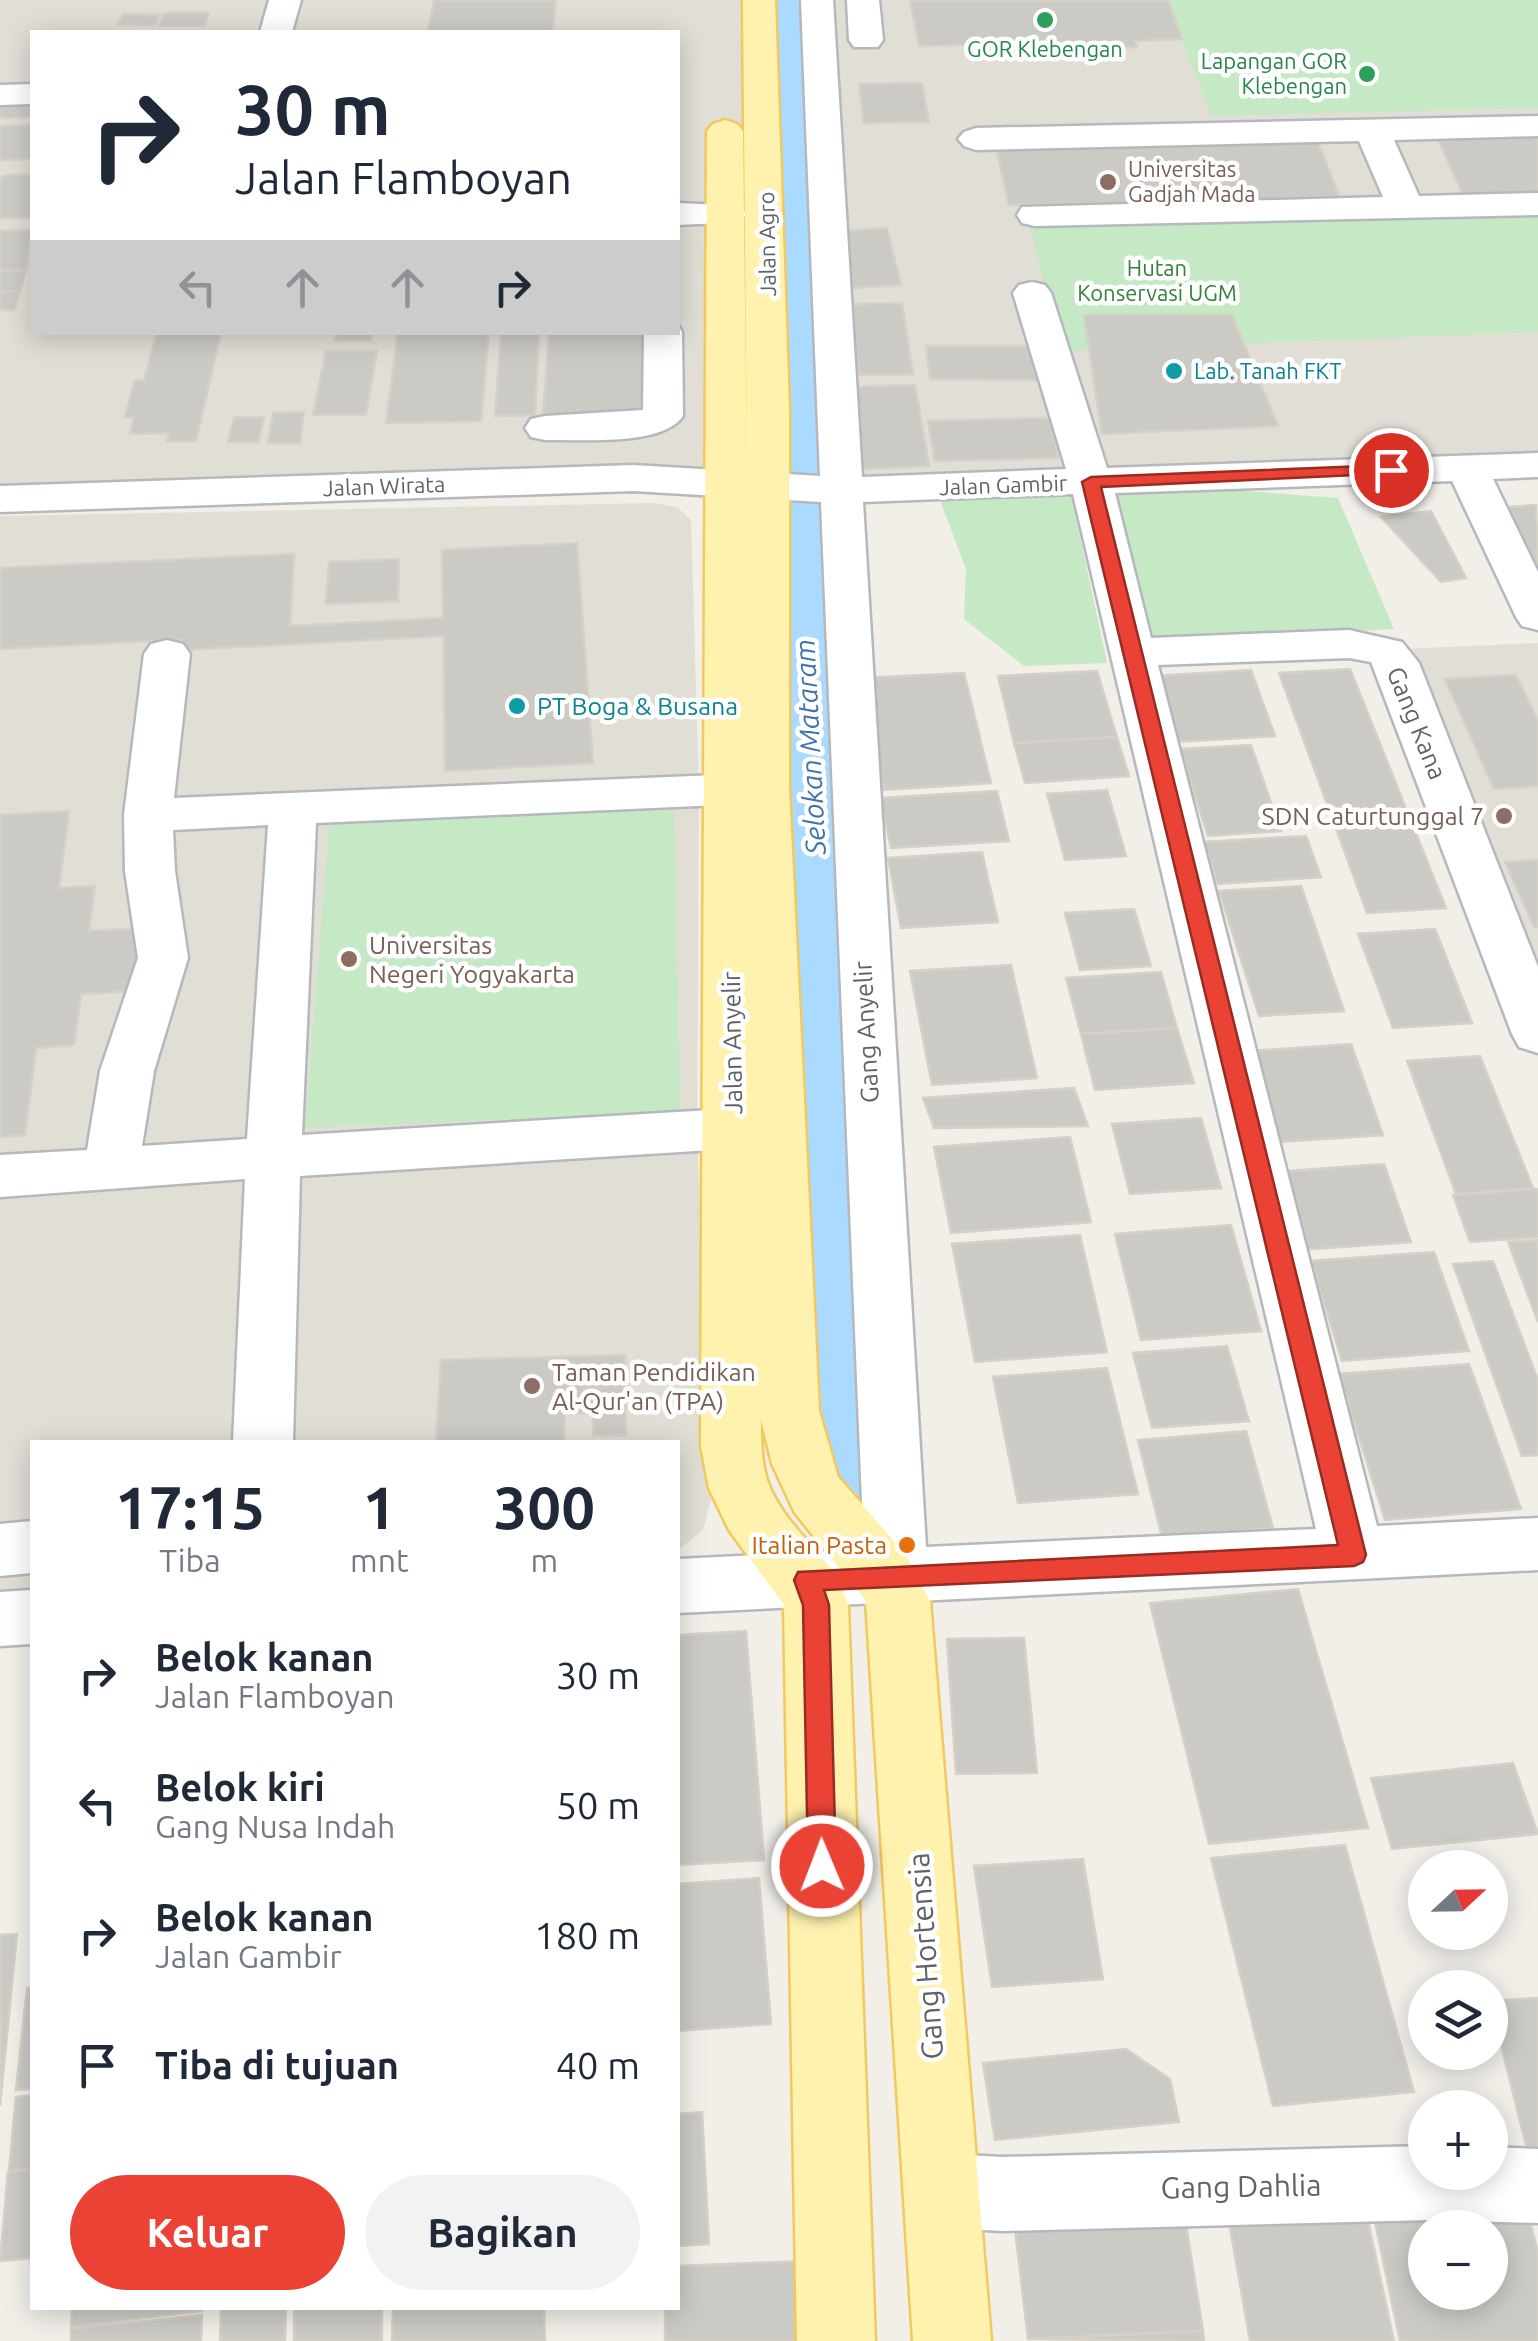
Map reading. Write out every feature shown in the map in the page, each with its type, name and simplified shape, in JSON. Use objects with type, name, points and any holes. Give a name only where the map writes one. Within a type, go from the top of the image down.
[{"type":"main road","name":"Jalan Agro","points":[[758,0],[767,222],[760,486]]},
{"type":"main road","name":"Jalan Agro","points":[[724,97],[728,214],[760,486]]},
{"type":"main road","name":"Jalan Anyelir","points":[[760,486],[747,789],[755,1127],[789,1411],[796,1454],[811,1489],[832,1519],[891,1574]]},
{"type":"main road","name":"Jalan Anyelir","points":[[755,1127],[731,1446],[734,1480],[754,1520],[807,1580]]},
{"type":"main road","name":"Gang Hortensia","points":[[891,1574],[902,1622],[952,2341]]},
{"type":"main road","points":[[807,1580],[816,1605],[836,2341]]},
{"type":"street","points":[[277,30],[285,0]]},
{"type":"street","name":"Gang Anyelir","points":[[816,0],[834,490],[891,1574]]},
{"type":"street","points":[[863,0],[866,40]]},
{"type":"street","points":[[0,94],[30,94]]},
{"type":"street","points":[[976,139],[1538,126]]},
{"type":"street","points":[[1372,130],[1406,207]]},
{"type":"street","points":[[1035,215],[1538,204]]},
{"type":"street","points":[[680,214],[728,214]]},
{"type":"street","points":[[1032,293],[1091,482],[1354,1555]]},
{"type":"street","points":[[545,428],[642,426],[663,416],[663,335]]},
{"type":"street","name":"Jalan Gambir","points":[[760,486],[834,490],[1538,465]]},
{"type":"street","points":[[1466,466],[1538,617]]},
{"type":"street","name":"Jalan Wirata","points":[[0,499],[633,478],[760,486]]},
{"type":"street","name":"Gang Kana","points":[[1132,652],[1349,644],[1386,652],[1396,663],[1538,1034]]},
{"type":"street","points":[[112,1170],[126,1071],[163,958],[150,871],[148,814],[167,654]]},
{"type":"street","points":[[148,814],[747,789]]},
{"type":"street","points":[[263,1440],[273,1159],[293,808]]},
{"type":"street","points":[[0,1176],[755,1127]]},
{"type":"street","points":[[0,1550],[30,1547]]},
{"type":"street","points":[[680,1586],[1536,1549]]},
{"type":"street","points":[[0,1619],[30,1617]]},
{"type":"street","name":"Gang Dahlia","points":[[944,2191],[1003,2194],[1430,2183],[1538,2186]]},
{"type":"shaded area","name":"Universitas Gadjah Mada","points":[[0,0],[1538,0],[1538,474],[0,489]]},
{"type":"shaded area","name":"Universitas Negeri Yogyakarta","points":[[653,503],[677,507],[691,520],[699,791],[697,1128],[711,1500],[703,1530],[680,1548],[680,1440],[30,1440],[30,1593],[0,1595],[0,516]]},
{"type":"shaded area","name":"SDN Caturtunggal 7","points":[[1538,643],[1538,983],[1403,649]]},
{"type":"green space","name":"Lapangan GOR Klebengan","points":[[1168,0],[1538,0],[1538,108],[1211,116]]},
{"type":"green space","name":"Hutan Konservasi UGM","points":[[1538,207],[1538,332],[1061,351],[1028,217]]},
{"type":"green space","points":[[1109,481],[1338,498],[1394,629],[1152,642]]},
{"type":"green space","points":[[1071,494],[1107,663],[1024,666],[964,619],[966,569],[938,495]]},
{"type":"green space","points":[[674,805],[680,1112],[305,1128],[330,818]]},
{"type":"building","points":[[434,0],[556,0],[552,30],[428,30]]},
{"type":"building","name":"GOR Klebengan","points":[[910,0],[1168,0],[1182,39],[1134,41],[1137,47],[1032,51],[1030,43],[919,46]]},
{"type":"building","points":[[164,13],[209,13],[204,26],[159,26]]},
{"type":"building","points":[[123,14],[160,15],[155,25],[118,24]]},
{"type":"building","points":[[922,83],[929,122],[864,123],[859,84]]},
{"type":"building","points":[[0,100],[30,100],[30,117],[0,118]]},
{"type":"building","points":[[30,125],[30,159],[0,160],[0,126]]},
{"type":"building","points":[[1538,137],[1538,196],[1464,197],[1438,139]]},
{"type":"building","points":[[1318,142],[1340,199],[1009,205],[996,148]]},
{"type":"building","points":[[30,175],[30,218],[0,218],[0,177]]},
{"type":"building","points":[[887,228],[901,285],[852,288],[839,231]]},
{"type":"building","points":[[30,230],[26,270],[0,271],[0,231]]},
{"type":"building","points":[[26,270],[20,291],[0,292],[0,271]]},
{"type":"building","points":[[20,291],[15,310],[0,310],[0,292]]},
{"type":"building","points":[[902,303],[913,374],[859,375],[849,304]]},
{"type":"building","name":"Lab. Tanah FKT","points":[[1084,315],[1232,315],[1278,426],[1102,434]]},
{"type":"building","points":[[156,335],[220,335],[196,441],[167,441],[169,433],[130,434],[134,417],[125,417],[135,380],[144,380]]},
{"type":"building","points":[[336,335],[372,335],[371,341],[335,341]]},
{"type":"building","points":[[398,335],[489,335],[481,421],[386,423]]},
{"type":"building","points":[[501,335],[539,335],[535,415],[495,416]]},
{"type":"building","points":[[549,335],[648,335],[647,415],[543,417]]},
{"type":"building","points":[[926,346],[1037,346],[1043,380],[930,379]]},
{"type":"building","points":[[326,351],[377,351],[366,415],[313,415]]},
{"type":"building","points":[[915,385],[929,466],[862,469],[850,387]]},
{"type":"building","points":[[304,412],[300,443],[268,443],[273,413]]},
{"type":"building","points":[[234,417],[264,417],[258,442],[228,442]]},
{"type":"building","points":[[1049,418],[1058,458],[935,461],[928,421]]},
{"type":"building","points":[[1536,505],[1538,565],[1522,566],[1493,508]]},
{"type":"building","points":[[1431,511],[1466,578],[1441,582],[1381,517]]},
{"type":"building","name":"PT Boga & Busana","points":[[577,543],[593,763],[445,771],[444,636],[183,650],[184,639],[0,649],[0,568],[294,554],[290,626],[443,618],[442,550]]},
{"type":"building","points":[[399,559],[398,601],[326,604],[329,562]]},
{"type":"building","points":[[1350,669],[1446,908],[1367,913],[1279,673]]},
{"type":"building","points":[[1251,670],[1275,736],[1176,742],[1155,676]]},
{"type":"building","points":[[1097,671],[1117,737],[1014,743],[998,676]]},
{"type":"building","points":[[964,673],[991,783],[884,790],[863,678]]},
{"type":"building","points":[[1516,675],[1538,720],[1538,786],[1494,789],[1445,679]]},
{"type":"building","points":[[1117,737],[1129,776],[1025,783],[1014,743]]},
{"type":"building","points":[[1251,745],[1281,831],[1208,836],[1180,749]]},
{"type":"building","points":[[1107,790],[1126,856],[1065,860],[1047,794]]},
{"type":"building","points":[[997,791],[1009,841],[891,848],[880,798]]},
{"type":"building","points":[[69,811],[59,888],[95,886],[89,931],[142,928],[135,991],[81,994],[74,1045],[36,1048],[25,1135],[0,1137],[0,815]]},
{"type":"building","points":[[1306,836],[1321,877],[1218,884],[1204,842]]},
{"type":"building","points":[[982,852],[998,922],[901,928],[888,858]]},
{"type":"building","points":[[1538,860],[1538,927],[1534,927],[1505,862]]},
{"type":"building","points":[[1301,886],[1344,1011],[1259,1016],[1219,891]]},
{"type":"building","points":[[1134,909],[1151,966],[1080,970],[1065,913]]},
{"type":"building","points":[[1435,929],[1472,1023],[1393,1028],[1358,934]]},
{"type":"building","points":[[1011,965],[1037,1078],[932,1085],[910,971]]},
{"type":"building","points":[[1161,972],[1177,1028],[1081,1034],[1066,978]]},
{"type":"building","points":[[1177,1028],[1194,1083],[1095,1090],[1081,1034]]},
{"type":"building","points":[[1351,1044],[1383,1135],[1264,1143],[1236,1052]]},
{"type":"building","points":[[1480,1056],[1533,1188],[1456,1194],[1407,1061]]},
{"type":"building","points":[[1074,1088],[1088,1126],[934,1128],[923,1098]]},
{"type":"building","points":[[1201,1118],[1221,1188],[1130,1194],[1112,1124]]},
{"type":"building","points":[[1070,1137],[1091,1222],[951,1233],[934,1147]]},
{"type":"building","points":[[1384,1164],[1411,1242],[1299,1250],[1275,1172]]},
{"type":"building","points":[[1538,1189],[1538,1237],[1470,1242],[1453,1195]]},
{"type":"building","points":[[1231,1225],[1261,1331],[1141,1340],[1115,1234]]},
{"type":"building","points":[[1080,1235],[1107,1352],[975,1362],[952,1244]]},
{"type":"building","points":[[1538,1240],[1538,1322],[1508,1242]]},
{"type":"building","points":[[1434,1252],[1469,1351],[1342,1361],[1311,1261]]},
{"type":"building","points":[[1493,1261],[1538,1380],[1538,1455],[1522,1456],[1453,1264]]},
{"type":"building","points":[[1227,1346],[1249,1421],[1152,1428],[1133,1353]]},
{"type":"building","name":"Taman Pendidikan Al-Qur'an (TPA)","points":[[625,1355],[626,1435],[593,1436],[593,1413],[565,1414],[564,1440],[436,1440],[441,1360]]},
{"type":"building","points":[[1469,1364],[1521,1509],[1385,1520],[1339,1374]]},
{"type":"building","points":[[1107,1368],[1138,1494],[1018,1503],[993,1377]]},
{"type":"building","points":[[1246,1431],[1273,1528],[1162,1537],[1138,1440]]},
{"type":"building","points":[[1298,1589],[1368,1828],[1209,1844],[1150,1603]]},
{"type":"building","points":[[746,1631],[764,1860],[680,1865],[680,1635]]},
{"type":"building","points":[[1024,1638],[1037,1773],[956,1774],[947,1639]]},
{"type":"building","points":[[1513,1763],[1538,1834],[1392,1849],[1371,1778]]},
{"type":"building","points":[[1345,1845],[1413,2090],[1273,2106],[1211,1858]]},
{"type":"building","points":[[1083,1859],[1103,1979],[992,1987],[974,1866]]},
{"type":"building","points":[[759,1878],[771,2024],[680,2031],[680,1884]]},
{"type":"building","points":[[17,1934],[0,2106],[0,1935]]},
{"type":"building","points":[[27,1988],[30,1988],[30,2089],[16,2090]]},
{"type":"building","points":[[1538,1998],[1538,2148],[1527,2149],[1507,2070],[1508,2000]]},
{"type":"building","points":[[1126,2049],[1170,2079],[1179,2122],[995,2140],[983,2063]]},
{"type":"building","points":[[30,2095],[30,2168],[9,2171],[16,2097]]},
{"type":"building","points":[[702,2112],[709,2244],[680,2246],[680,2114]]},
{"type":"building","points":[[30,2170],[30,2258],[0,2261],[8,2172]]},
{"type":"building","points":[[1364,2203],[1394,2341],[1250,2341],[1227,2211]]},
{"type":"building","points":[[1184,2212],[1203,2331],[1028,2339],[1014,2221]]},
{"type":"building","points":[[1528,2213],[1538,2253],[1538,2341],[1400,2341],[1375,2222],[1408,2220],[1408,2310],[1508,2310],[1508,2214]]},
{"type":"building","points":[[804,2261],[809,2341],[665,2341],[665,2310],[680,2310],[680,2266]]},
{"type":"building","points":[[72,2310],[202,2310],[202,2311],[71,2327]]},
{"type":"building","points":[[221,2310],[286,2310],[285,2341],[220,2341]]},
{"type":"building","points":[[294,2310],[382,2310],[382,2341],[294,2341]]},
{"type":"building","points":[[393,2310],[544,2310],[545,2341],[392,2341]]},
{"type":"building","points":[[202,2315],[201,2341],[71,2341],[71,2329]]},
{"type":"building","points":[[1203,2331],[1204,2341],[1028,2339]]},
{"type":"waterway","name":"Selokan Mataram","points":[[790,0],[795,462],[827,1050],[863,1493]]},
{"type":"place","name":"GOR Klebengan","points":[[1045,20]]},
{"type":"place","name":"Lapangan GOR Klebengan","points":[[1367,74]]},
{"type":"place","name":"Universitas Gadjah Mada","points":[[1108,182]]},
{"type":"place","name":"Lab. Tanah FKT","points":[[1174,371]]},
{"type":"place","name":"PT Boga & Busana","points":[[517,706]]},
{"type":"place","name":"SDN Caturtunggal 7","points":[[1504,816]]},
{"type":"place","name":"Universitas Negeri Yogyakarta","points":[[349,959]]},
{"type":"place","name":"Taman Pendidikan Al-Qur'an (TPA)","points":[[532,1386]]},
{"type":"place","name":"Italian Pasta","points":[[907,1545]]},
{"type":"route","points":[[822,1866],[816,1605],[807,1580],[1354,1555],[1091,482],[1391,470]]}]
